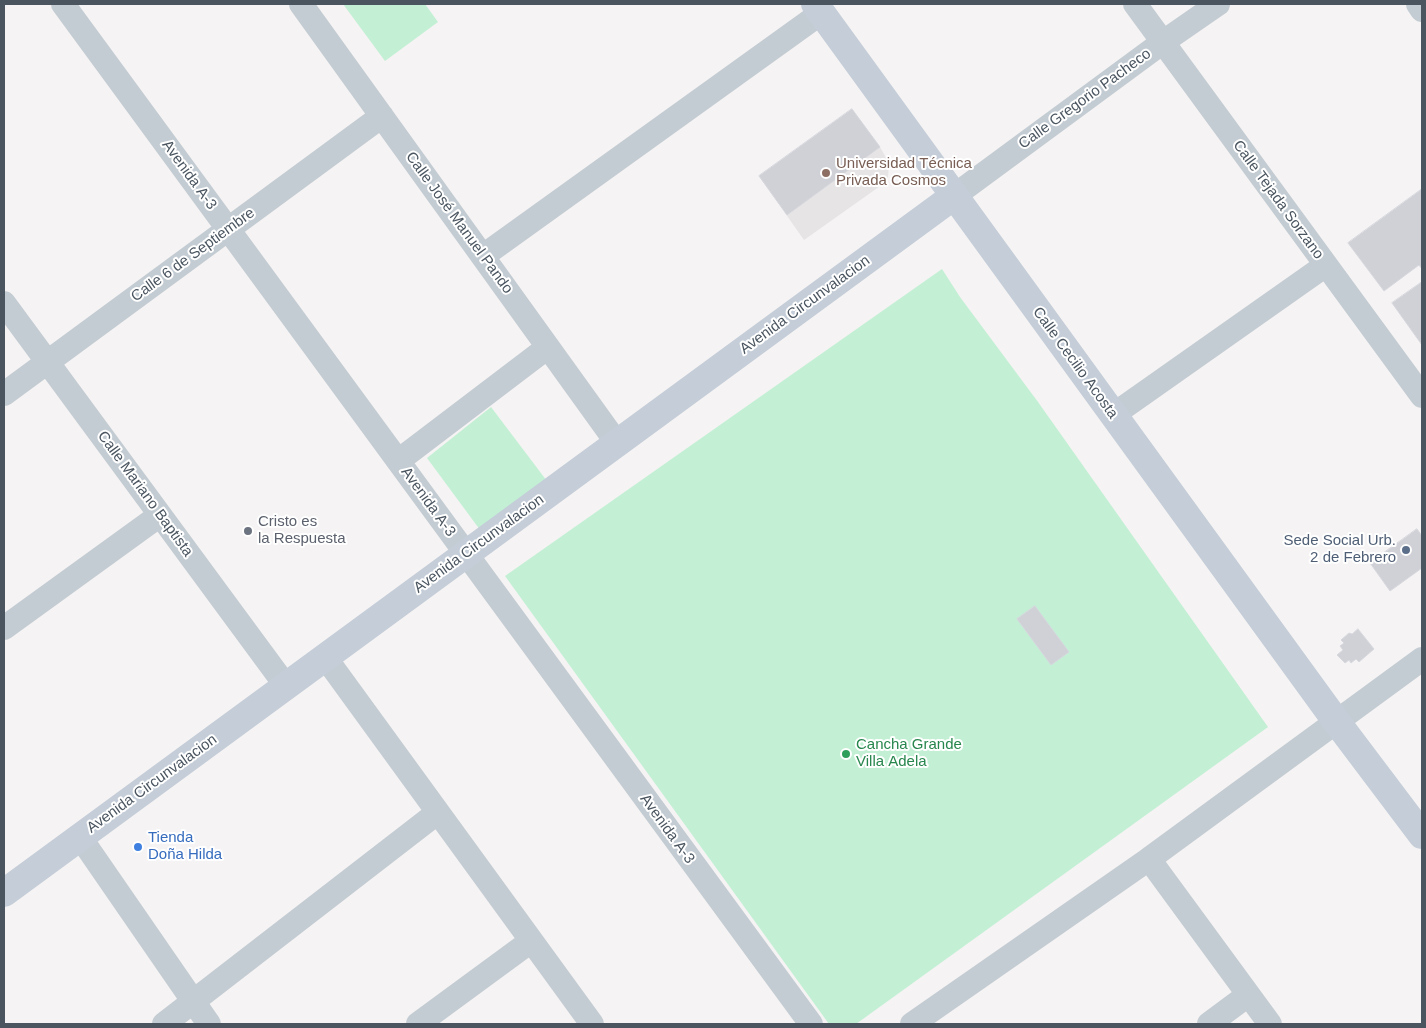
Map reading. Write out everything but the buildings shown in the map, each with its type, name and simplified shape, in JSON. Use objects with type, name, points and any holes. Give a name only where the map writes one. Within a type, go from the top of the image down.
[{"type":"street","name":"Avenida A-3","points":[[63,4],[811,1024]]},
{"type":"street","name":"Calle José Manuel Pando","points":[[301,4],[617,443]]},
{"type":"street","name":"Calle Tejada Sorzano","points":[[1134,4],[1422,396]]},
{"type":"street","name":"Calle Gregorio Pacheco","points":[[954,196],[1163,42],[1218,4]]},
{"type":"street","points":[[1418,4],[1422,10]]},
{"type":"street","points":[[483,256],[818,8]]},
{"type":"street","name":"Calle Cecilio Acosta","points":[[818,8],[1336,721],[1422,835]]},
{"type":"street","name":"Calle 6 de Septiembre","points":[[4,394],[382,116]]},
{"type":"street","name":"Avenida Circunvalacion","points":[[4,893],[954,196]]},
{"type":"street","points":[[1113,415],[1326,265]]},
{"type":"street","name":"Calle Mariano Baptista","points":[[4,303],[286,686]]},
{"type":"street","points":[[398,461],[548,347]]},
{"type":"street","points":[[4,628],[160,515]]},
{"type":"street","points":[[324,657],[592,1024]]},
{"type":"street","points":[[912,1024],[1149,859],[1422,658]]},
{"type":"street","points":[[164,1024],[437,813]]},
{"type":"street","points":[[80,836],[209,1024]]},
{"type":"street","points":[[1149,859],[1270,1024]]},
{"type":"street","points":[[418,1024],[531,941]]},
{"type":"street","points":[[1209,1024],[1248,995]]},
{"type":"shaded area","name":"Universidad Técnica Privada Cosmos","points":[[852,109],[880,147],[889,163],[888,177],[883,184],[804,240],[759,176]]},
{"type":"green space","points":[[343,4],[425,4],[438,22],[385,61]]},
{"type":"green space","points":[[942,269],[960,297],[1038,402],[1268,727],[856,1024],[829,1024],[505,576]]},
{"type":"green space","points":[[491,407],[550,485],[486,538],[427,458]]},
{"type":"place","name":"Universidad Técnica Privada Cosmos","points":[[826,173]]},
{"type":"place","name":"Cristo es la Respuesta","points":[[248,531]]},
{"type":"place","name":"Sede Social Urb. 2 de Febrero","points":[[1406,550]]},
{"type":"place","name":"Cancha Grande Villa Adela","points":[[846,754]]},
{"type":"place","name":"Tienda Doña Hilda","points":[[138,847]]}]
